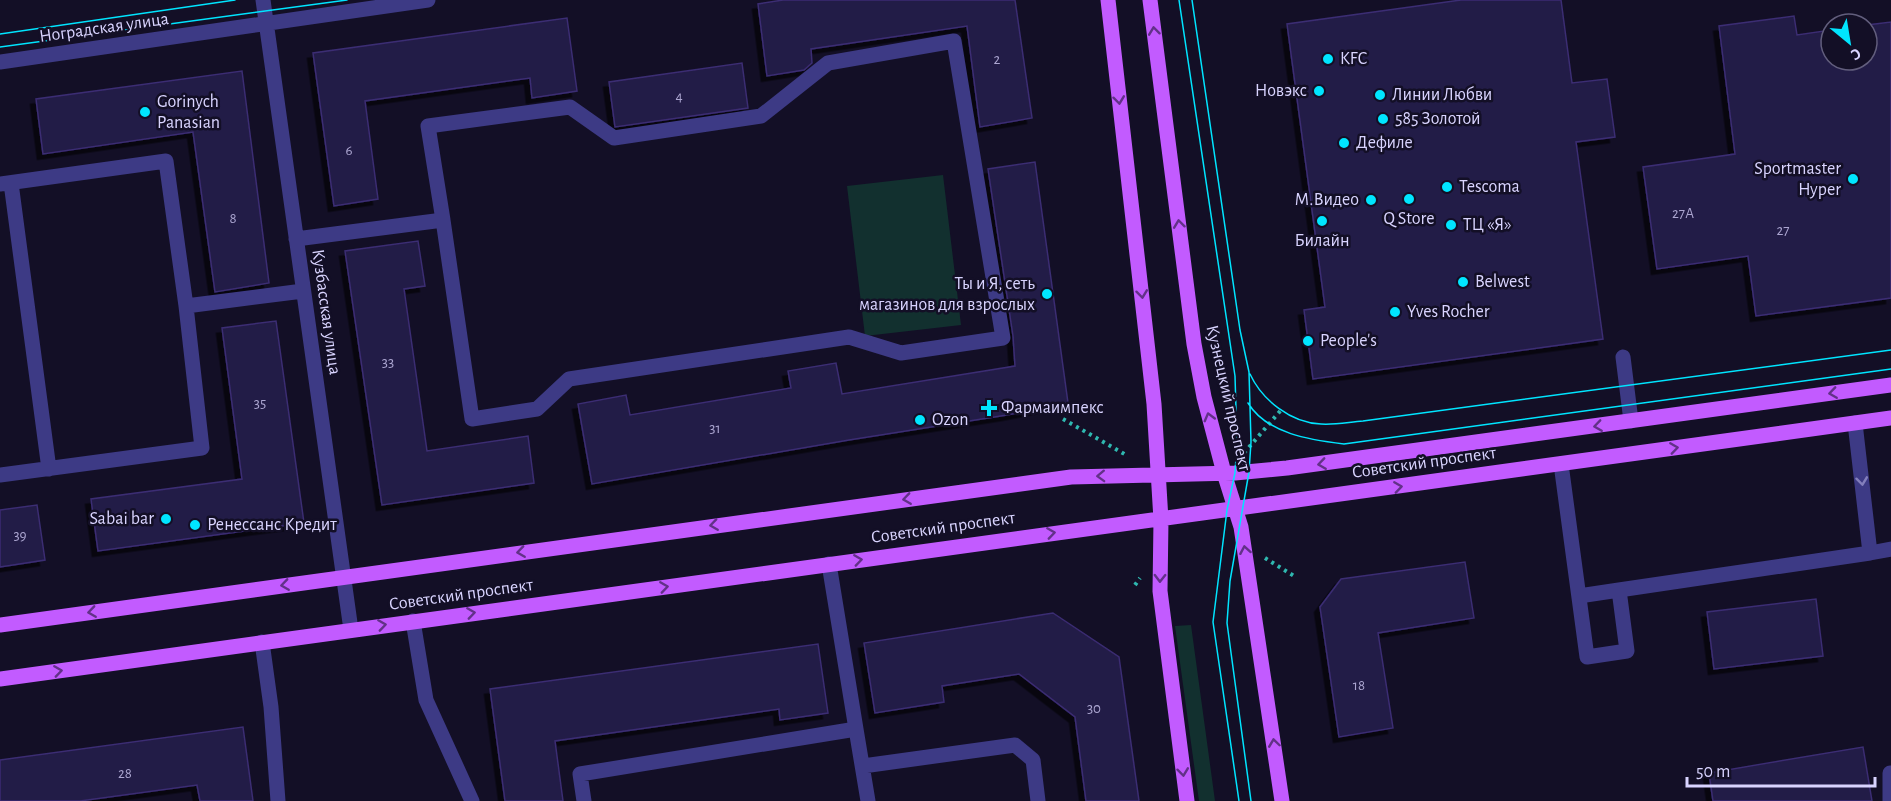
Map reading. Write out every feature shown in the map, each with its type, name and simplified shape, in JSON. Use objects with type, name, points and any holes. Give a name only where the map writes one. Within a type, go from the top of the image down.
[{"type":"main road","points":[[1108,0],[1154,404],[1161,520],[1160,591],[1187,801]]},
{"type":"main road","name":"Кузнецкий проспект","points":[[1150,0],[1194,344],[1204,397],[1241,527],[1282,801]]},
{"type":"main road","name":"Советский проспект","points":[[0,625],[1071,477],[1224,473],[1287,468],[1891,385]]},
{"type":"main road","name":"Советский проспект","points":[[0,679],[1891,418]]},
{"type":"street","name":"Кузбасская улица","points":[[263,0],[351,630]]},
{"type":"street","name":"Ноградская улица","points":[[0,62],[428,0]]},
{"type":"street","points":[[954,41],[1003,338],[901,353],[849,337],[569,379],[537,409],[472,419],[443,220],[428,126],[570,107],[615,138],[761,116],[828,63],[954,41]]},
{"type":"street","points":[[0,476],[202,448],[166,161],[6,184],[49,468]]},
{"type":"street","points":[[296,239],[443,220]]},
{"type":"street","points":[[186,306],[303,291]]},
{"type":"street","points":[[1623,357],[1630,421]]},
{"type":"street","points":[[1855,423],[1870,553]]},
{"type":"street","points":[[1561,464],[1587,657],[1627,651],[1619,590]]},
{"type":"street","points":[[1579,596],[1891,549]]},
{"type":"street","points":[[829,564],[868,801]]},
{"type":"street","points":[[413,621],[426,700],[472,801]]},
{"type":"street","points":[[262,642],[271,707],[278,801]]},
{"type":"street","points":[[584,801],[580,774],[856,729]]},
{"type":"street","points":[[862,766],[1015,745],[1034,760],[1038,801]]},
{"type":"street","points":[[1890,773],[1890,801]]},
{"type":"green space","points":[[943,175],[961,325],[865,336],[847,186]]},
{"type":"green space","points":[[1191,625],[1215,801],[1199,801],[1175,626]]},
{"type":"building","points":[[783,0],[1015,0],[1032,118],[980,127],[967,26],[811,49],[812,63],[804,70],[767,76],[758,4]]},
{"type":"building","name":"ТЦ «Я»","points":[[1461,0],[1561,0],[1572,83],[1607,79],[1615,137],[1576,142],[1603,339],[1313,379],[1304,310],[1325,307],[1287,24]]},
{"type":"building","points":[[1794,16],[1797,35],[1819,32],[1819,72],[1879,72],[1879,24],[1891,22],[1891,298],[1756,316],[1748,256],[1657,269],[1643,167],[1735,154],[1719,26]]},
{"type":"building","points":[[567,18],[577,91],[532,98],[530,78],[365,101],[378,199],[334,206],[313,53]]},
{"type":"building","points":[[742,63],[748,108],[615,127],[609,82]]},
{"type":"building","points":[[242,71],[269,283],[215,292],[193,132],[43,154],[36,99]]},
{"type":"building","points":[[1035,162],[1068,403],[592,484],[578,404],[626,395],[630,415],[791,388],[788,371],[836,363],[842,394],[1015,366],[1013,336],[988,169]]},
{"type":"building","points":[[418,241],[425,286],[404,289],[427,451],[528,436],[534,483],[382,505],[345,251]]},
{"type":"building","points":[[276,321],[304,523],[98,551],[91,499],[242,479],[222,328]]},
{"type":"building","points":[[37,505],[45,560],[0,567],[0,510]]},
{"type":"building","points":[[1465,562],[1474,618],[1378,633],[1393,728],[1339,737],[1320,607],[1341,579]]},
{"type":"building","points":[[1816,599],[1823,656],[1714,669],[1707,612]]},
{"type":"building","points":[[1053,613],[1119,657],[1139,801],[1086,801],[1075,717],[1019,674],[942,686],[944,702],[875,713],[864,643]]},
{"type":"building","points":[[818,644],[828,713],[780,720],[779,709],[555,741],[563,801],[505,801],[490,689]]},
{"type":"building","points":[[243,727],[253,801],[200,801],[197,785],[80,801],[0,801],[0,760]]},
{"type":"building","points":[[1863,747],[1872,801],[1713,801],[1709,773]]},
{"type":"tram line","points":[[0,34],[235,0]]},
{"type":"tram line","points":[[0,47],[347,0]]},
{"type":"tram line","points":[[1179,0],[1235,376],[1237,443],[1235,473],[1227,510],[1213,622],[1239,801]]},
{"type":"tram line","points":[[1192,0],[1240,330],[1249,372],[1251,442],[1249,472],[1230,581],[1227,623],[1251,801]]},
{"type":"tram line","points":[[1250,374],[1262,393],[1289,415],[1310,423],[1332,424],[1891,350]]},
{"type":"tram line","points":[[1248,403],[1266,422],[1278,429],[1304,437],[1344,444],[1891,369]]},
{"type":"place","name":"KFC","points":[[1328,59]]},
{"type":"place","name":"Новэкс","points":[[1319,91]]},
{"type":"place","name":"Линии Любви","points":[[1380,95]]},
{"type":"place","name":"Gorinych Panasian","points":[[145,112]]},
{"type":"place","name":"585 Золотой","points":[[1383,119]]},
{"type":"place","name":"Дефиле","points":[[1344,143]]},
{"type":"place","name":"Sportmaster Hyper","points":[[1853,179]]},
{"type":"place","name":"Tescoma","points":[[1447,187]]},
{"type":"place","name":"Q Store","points":[[1409,199]]},
{"type":"place","name":"М.Видео","points":[[1371,200]]},
{"type":"place","name":"Билайн","points":[[1322,221]]},
{"type":"place","name":"ТЦ «Я»","points":[[1451,225]]},
{"type":"place","name":"Belwest","points":[[1463,282]]},
{"type":"place","name":"Ты и Я, сеть магазинов для взрослых","points":[[1047,294]]},
{"type":"place","name":"Yves Rocher","points":[[1395,312]]},
{"type":"place","name":"People's","points":[[1308,341]]},
{"type":"place","name":"Фармаимпекс","points":[[989,408]]},
{"type":"place","name":"Ozon","points":[[920,420]]},
{"type":"place","name":"Sabai bar","points":[[166,519]]},
{"type":"place","name":"Ренессанс Кредит","points":[[195,525]]}]
